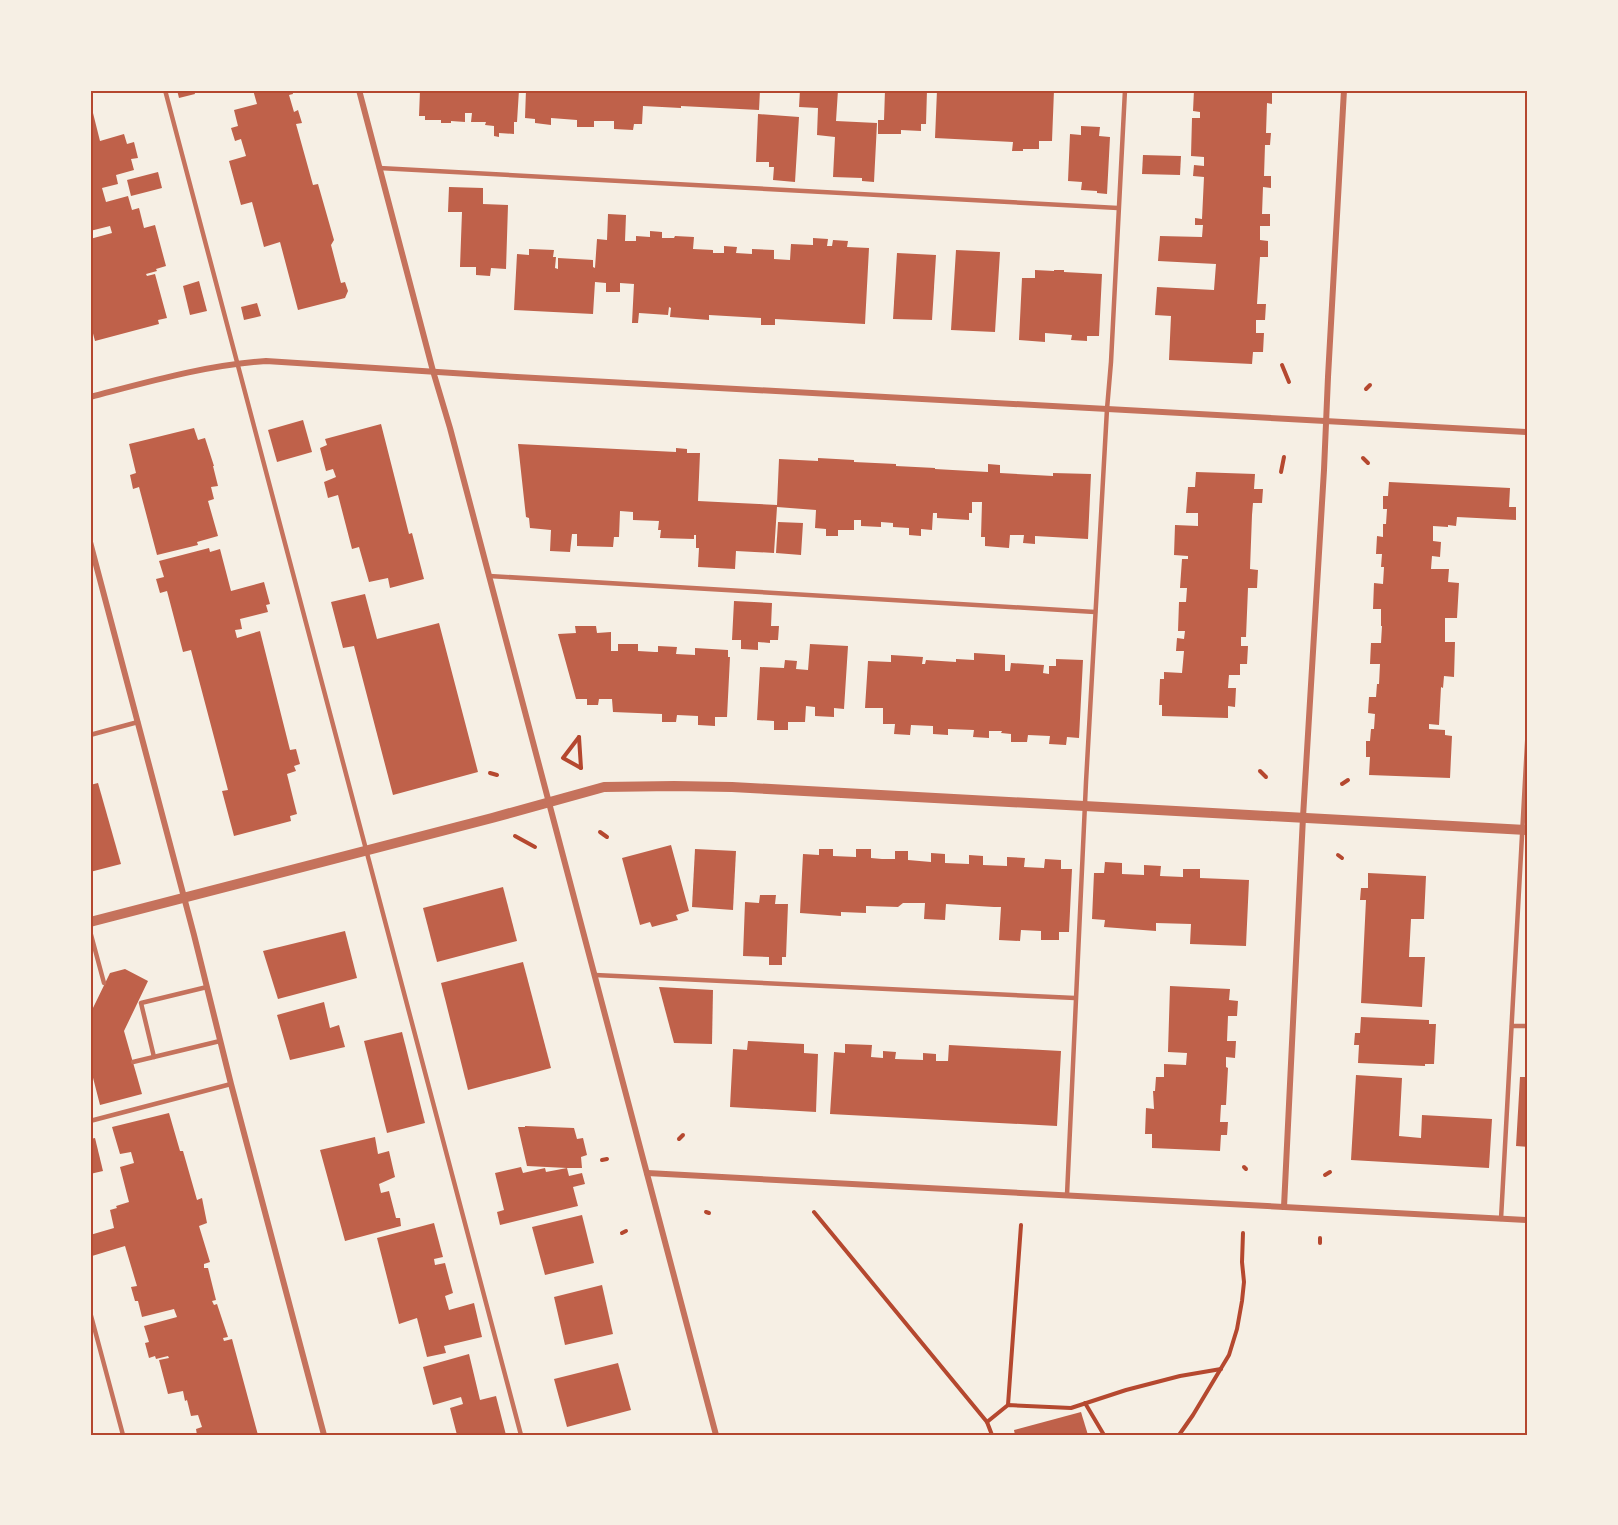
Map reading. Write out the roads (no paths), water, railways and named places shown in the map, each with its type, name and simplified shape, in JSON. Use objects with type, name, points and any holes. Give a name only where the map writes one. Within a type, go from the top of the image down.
[{"type":"street","points":[[359,90],[716,1435]]},
{"type":"street","points":[[1284,1207],[1303,817],[1344,90]]},
{"type":"street","points":[[90,397],[210,368],[266,361],[1528,432]]},
{"type":"street","points":[[90,542],[324,1435]]},
{"type":"street","points":[[90,922],[603,787],[732,787],[1526,830]]},
{"type":"street","points":[[647,1173],[1528,1220]]},
{"type":"lane","points":[[165,90],[521,1435]]},
{"type":"lane","points":[[1067,1195],[1095,612],[1125,90]]},
{"type":"lane","points":[[379,168],[1118,208]]},
{"type":"lane","points":[[489,576],[1095,612]]},
{"type":"lane","points":[[90,735],[138,722]]},
{"type":"lane","points":[[1501,1219],[1526,830],[1528,726]]},
{"type":"lane","points":[[90,931],[104,983]]},
{"type":"lane","points":[[595,975],[1076,998]]},
{"type":"lane","points":[[154,1057],[141,1003],[207,987]]},
{"type":"lane","points":[[1512,1026],[1528,1026]]},
{"type":"lane","points":[[133,1062],[220,1041]]},
{"type":"lane","points":[[90,1121],[231,1084]]},
{"type":"lane","points":[[90,1312],[123,1435]]}]
